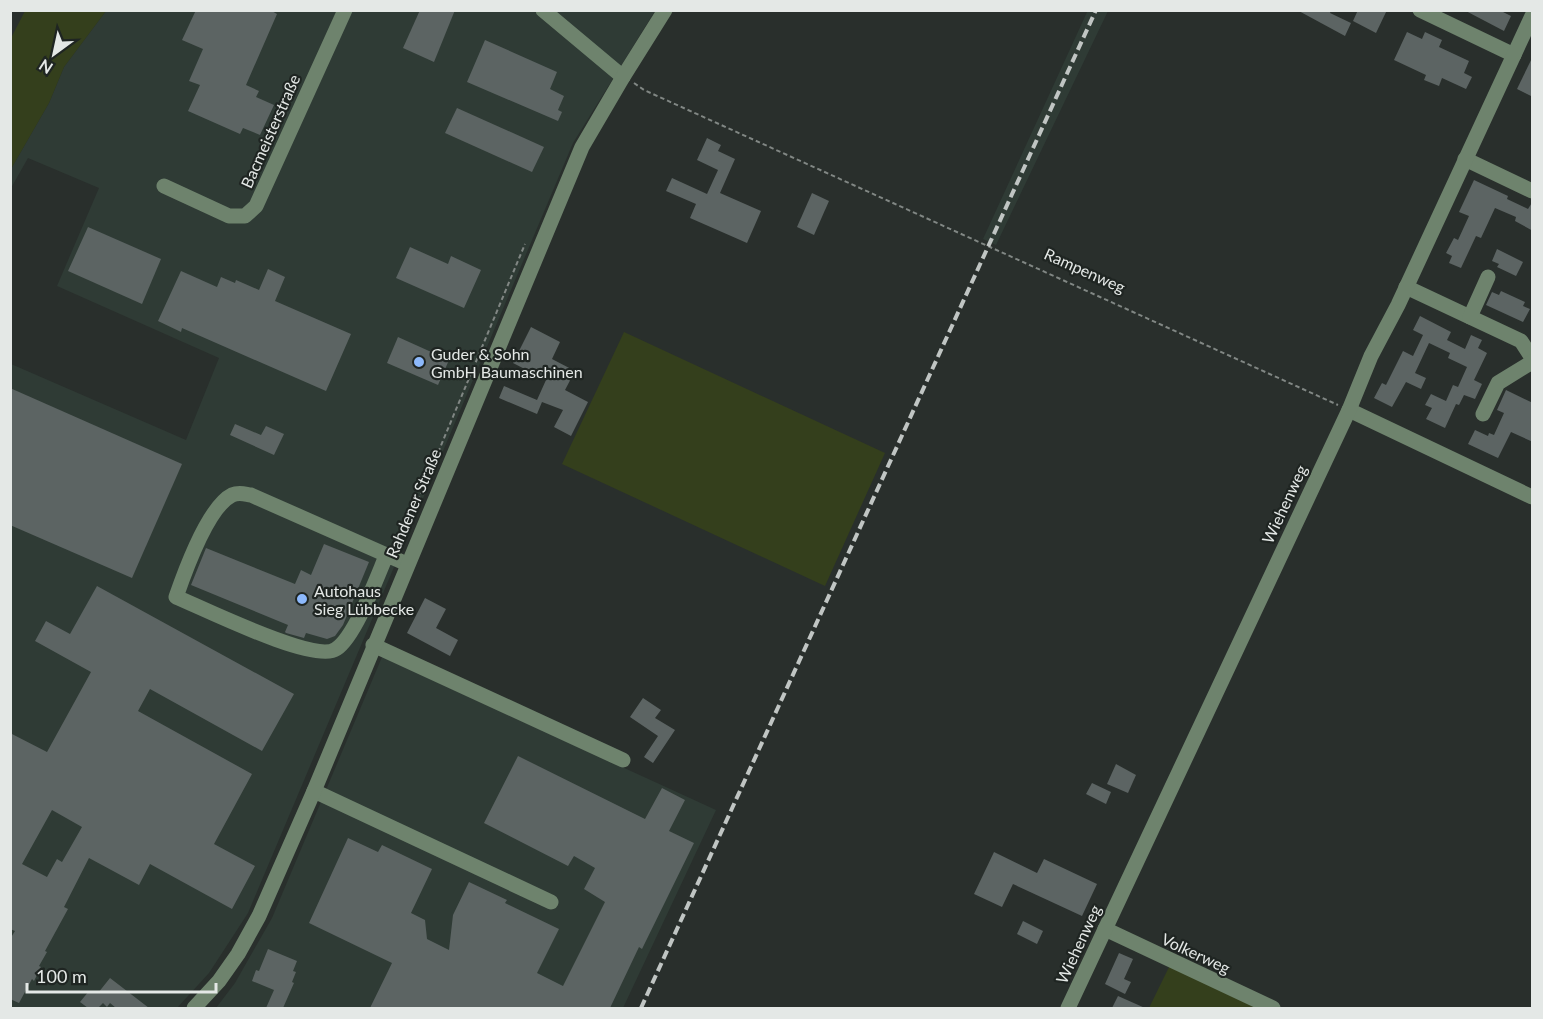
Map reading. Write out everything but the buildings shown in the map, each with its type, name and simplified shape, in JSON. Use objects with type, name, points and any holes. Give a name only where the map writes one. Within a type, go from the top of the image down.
[{"type":"street","name":"Bacmeisterstraße","points":[[164,186],[229,216],[245,216],[256,206],[345,10]]},
{"type":"street","points":[[543,10],[623,77]]},
{"type":"street","name":"Rahdener Straße","points":[[194,1008],[219,981],[238,954],[259,916],[314,791],[582,147],[666,10]]},
{"type":"street","points":[[1420,10],[1514,55]]},
{"type":"street","points":[[1483,414],[1498,383],[1533,360],[1521,341],[1406,287],[1533,16]]},
{"type":"street","points":[[1465,159],[1533,191]]},
{"type":"street","points":[[1470,317],[1488,277]]},
{"type":"street","name":"Wiehenweg","points":[[1068,1008],[1360,386],[1380,360],[1394,330],[1398,305],[1406,287]]},
{"type":"street","points":[[1349,410],[1533,497]]},
{"type":"street","points":[[386,556],[360,613],[342,644],[334,651],[323,652],[297,648],[176,597],[191,557],[208,524],[220,505],[231,496],[240,493],[251,495],[407,564]]},
{"type":"street","points":[[373,645],[623,760]]},
{"type":"street","points":[[314,791],[550,902]]},
{"type":"street","name":"Volkerweg","points":[[1105,929],[1273,1008]]},
{"type":"path","name":"Rampenweg","points":[[623,77],[644,90],[1349,410]]},
{"type":"shaded area","points":[[1088,10],[1108,11],[996,245],[983,239]]},
{"type":"shaded area","points":[[106,11],[655,11],[573,143],[248,913],[209,973],[177,1008],[11,1008],[11,364],[186,440],[219,358],[57,286],[99,188],[28,158],[11,188],[11,169],[49,103],[64,67]]},
{"type":"shaded area","points":[[382,657],[716,810],[623,1008],[216,1008],[235,983],[272,918]]},
{"type":"green space","points":[[25,11],[106,11],[64,67],[49,103],[11,169],[11,38]]},
{"type":"green space","points":[[624,332],[885,453],[825,586],[562,464]]},
{"type":"green space","points":[[1170,965],[1260,1008],[1149,1008]]},
{"type":"railway","points":[[641,1008],[1096,10]]},
{"type":"place","name":"Guder & Sohn GmbH Baumaschinen","points":[[419,362]]},
{"type":"place","name":"Autohaus Sieg Lübbecke","points":[[302,599]]}]
